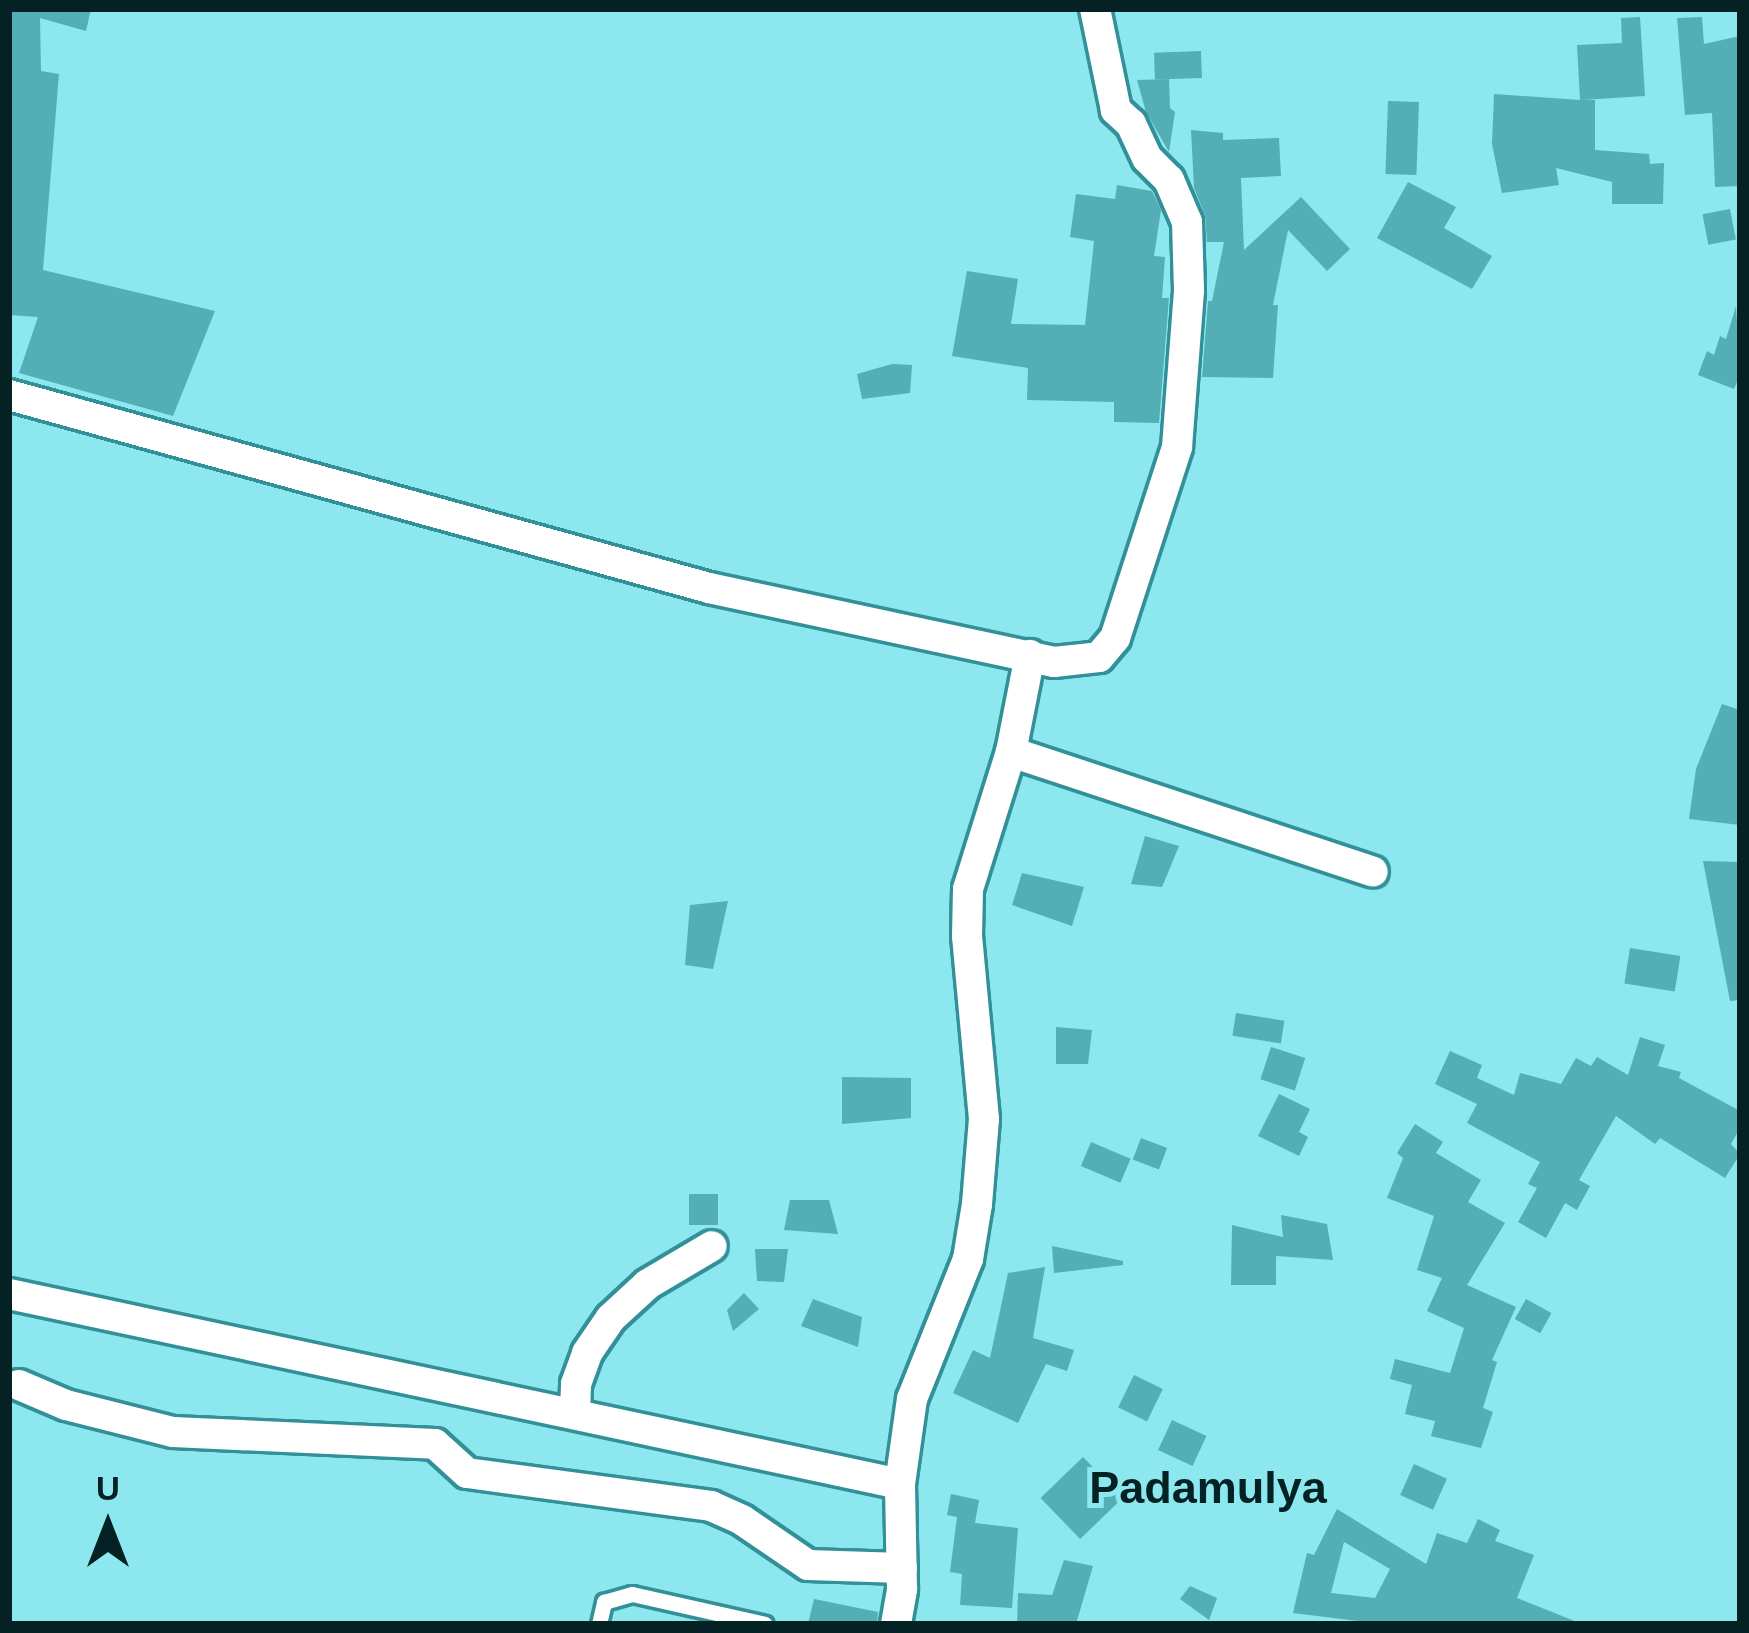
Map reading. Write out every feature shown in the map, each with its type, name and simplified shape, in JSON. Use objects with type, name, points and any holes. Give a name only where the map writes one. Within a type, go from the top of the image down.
[{"type":"street","points":[[9,395],[709,588],[1054,662],[1100,657],[1114,638],[1177,447],[1189,290],[1187,222],[1169,180],[1116,110],[1095,9]]},
{"type":"street","points":[[896,1624],[902,1568],[900,1484],[912,1399],[968,1259],[977,1204],[984,1119],[966,911],[1011,752],[1030,655]]},
{"type":"street","points":[[1011,752],[1373,872]]},
{"type":"street","points":[[575,1414],[576,1384],[587,1353],[611,1318],[648,1284],[712,1246]]},
{"type":"street","points":[[9,1294],[900,1484]]},
{"type":"street","points":[[19,1384],[66,1405],[173,1432],[435,1444],[467,1473],[711,1506],[742,1520],[808,1565],[902,1568]]},
{"type":"lane","points":[[599,1624],[604,1602],[632,1594],[765,1624]]},
{"type":"building","points":[[9,9],[91,9],[86,31],[40,18],[41,71],[59,74],[43,270],[215,311],[173,416],[19,373],[38,317],[9,315]]},
{"type":"building","points":[[1640,17],[1645,96],[1582,100],[1595,100],[1595,150],[1649,154],[1650,164],[1664,163],[1663,204],[1612,204],[1612,182],[1556,168],[1559,185],[1502,193],[1492,144],[1494,94],[1580,100],[1577,45],[1622,43],[1621,18]]},
{"type":"building","points":[[1702,17],[1704,44],[1740,36],[1740,186],[1715,187],[1712,113],[1685,115],[1677,18]]},
{"type":"building","points":[[1201,51],[1202,78],[1155,80],[1154,53]]},
{"type":"building","points":[[1169,79],[1170,108],[1175,112],[1169,152],[1146,112],[1137,80]]},
{"type":"building","points":[[1388,101],[1419,102],[1416,175],[1385,174]]},
{"type":"building","points":[[1191,130],[1223,133],[1223,140],[1279,138],[1281,176],[1241,178],[1244,250],[1301,197],[1350,249],[1327,271],[1288,230],[1273,305],[1278,305],[1273,378],[1202,377],[1208,301],[1212,301],[1224,242],[1207,242],[1205,215],[1194,188]]},
{"type":"building","points":[[1408,182],[1456,207],[1444,228],[1492,256],[1472,289],[1377,238]]},
{"type":"building","points":[[1117,185],[1152,191],[1161,210],[1154,256],[1165,257],[1162,298],[1169,298],[1159,423],[1114,422],[1114,402],[1027,400],[1028,368],[952,356],[967,271],[1018,279],[1011,324],[1085,325],[1094,241],[1070,237],[1076,194],[1115,199]]},
{"type":"building","points":[[1730,209],[1736,239],[1708,245],[1703,214]]},
{"type":"building","points":[[1736,306],[1740,375],[1734,389],[1698,375],[1707,351],[1714,355],[1720,336],[1726,339]]},
{"type":"building","points":[[892,364],[912,365],[910,393],[862,399],[857,374]]},
{"type":"building","points":[[1722,704],[1740,710],[1740,825],[1689,819],[1696,769]]},
{"type":"building","points":[[1145,836],[1179,846],[1162,887],[1131,884]]},
{"type":"building","points":[[1703,861],[1740,862],[1740,1000],[1730,1001]]},
{"type":"building","points":[[1022,873],[1084,887],[1072,926],[1012,905]]},
{"type":"building","points":[[728,901],[713,969],[685,965],[690,905]]},
{"type":"building","points":[[1630,948],[1680,956],[1675,992],[1624,984]]},
{"type":"building","points":[[1236,1013],[1284,1021],[1281,1043],[1232,1036]]},
{"type":"building","points":[[1056,1027],[1092,1030],[1088,1064],[1056,1064]]},
{"type":"building","points":[[1640,1037],[1665,1045],[1658,1066],[1681,1072],[1679,1078],[1740,1111],[1740,1128],[1731,1144],[1740,1154],[1725,1178],[1660,1138],[1655,1144],[1616,1116],[1579,1180],[1590,1186],[1577,1210],[1565,1203],[1546,1238],[1518,1222],[1537,1188],[1528,1184],[1540,1162],[1467,1123],[1477,1104],[1435,1084],[1450,1051],[1482,1065],[1477,1078],[1514,1095],[1520,1073],[1561,1084],[1576,1058],[1591,1066],[1597,1057],[1628,1075]]},
{"type":"building","points":[[1271,1047],[1305,1058],[1295,1090],[1260,1079]]},
{"type":"building","points":[[842,1077],[911,1078],[911,1118],[842,1124]]},
{"type":"building","points":[[1279,1094],[1310,1109],[1299,1132],[1308,1137],[1299,1156],[1258,1136]]},
{"type":"building","points":[[1415,1124],[1443,1142],[1436,1153],[1481,1180],[1468,1202],[1505,1223],[1467,1285],[1516,1307],[1492,1360],[1497,1362],[1483,1408],[1493,1412],[1481,1448],[1431,1436],[1435,1421],[1405,1414],[1412,1385],[1390,1379],[1395,1359],[1450,1373],[1464,1328],[1427,1311],[1442,1278],[1417,1270],[1434,1216],[1387,1198],[1403,1158],[1397,1153]]},
{"type":"building","points":[[1141,1138],[1167,1148],[1159,1170],[1133,1159]]},
{"type":"building","points":[[1091,1142],[1131,1159],[1120,1183],[1081,1166]]},
{"type":"building","points":[[689,1194],[718,1194],[718,1225],[689,1225]]},
{"type":"building","points":[[790,1200],[829,1200],[838,1234],[784,1230]]},
{"type":"building","points":[[1281,1215],[1327,1224],[1333,1260],[1276,1256],[1276,1285],[1231,1285],[1232,1225],[1283,1237]]},
{"type":"building","points":[[1052,1246],[1123,1261],[1123,1265],[1054,1273]]},
{"type":"building","points":[[755,1249],[788,1249],[784,1282],[757,1281]]},
{"type":"building","points":[[1045,1267],[1033,1338],[1074,1350],[1067,1371],[1046,1364],[1018,1423],[953,1393],[973,1350],[990,1358],[1008,1273]]},
{"type":"building","points":[[744,1293],[759,1309],[733,1331],[727,1310]]},
{"type":"building","points":[[813,1299],[862,1317],[858,1347],[801,1326]]},
{"type":"building","points":[[1526,1299],[1551,1313],[1540,1333],[1515,1319]]},
{"type":"building","points":[[1134,1375],[1163,1389],[1147,1421],[1118,1407]]},
{"type":"building","points":[[1172,1420],[1206,1436],[1192,1466],[1158,1450]]},
{"type":"building","points":[[1083,1457],[1123,1498],[1080,1539],[1041,1498]]},
{"type":"building","points":[[1414,1464],[1447,1479],[1433,1510],[1400,1495]]},
{"type":"building","points":[[951,1494],[979,1500],[975,1523],[1018,1528],[1012,1608],[960,1605],[962,1574],[950,1572],[957,1517],[947,1515]]},
{"type":"building","points":[[1337,1509],[1426,1564],[1437,1533],[1467,1543],[1478,1519],[1500,1530],[1495,1541],[1534,1555],[1517,1598],[1582,1624],[1382,1624],[1293,1613],[1307,1553],[1314,1555]],"holes":[[[1344,1542],[1390,1569],[1375,1598],[1331,1593]]]},
{"type":"building","points":[[1064,1560],[1093,1566],[1076,1624],[1017,1624],[1018,1593],[1052,1595]]},
{"type":"building","points":[[1190,1586],[1217,1598],[1209,1620],[1180,1599]]},
{"type":"building","points":[[814,1599],[878,1612],[877,1624],[808,1624]]},
{"type":"district","name":"Padamulya","points":[[1208,1488]]}]
